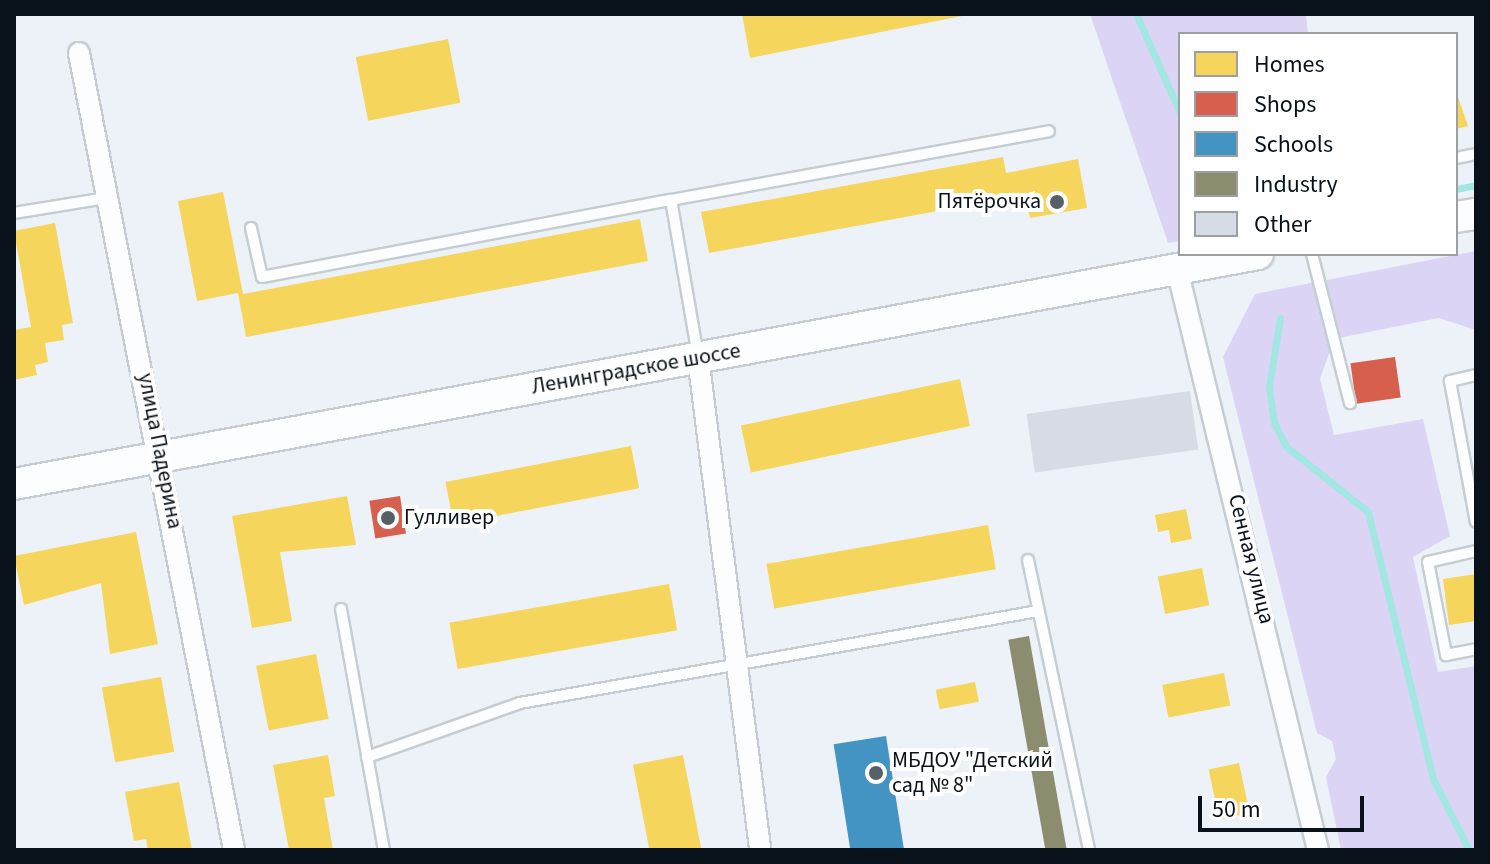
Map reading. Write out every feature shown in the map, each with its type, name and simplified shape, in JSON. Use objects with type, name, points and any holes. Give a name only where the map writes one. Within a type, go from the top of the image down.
[{"type":"main road","name":"Ленинградское шоссе","points":[[14,484],[1247,256]]},
{"type":"street","name":"улица Падерина","points":[[79,53],[162,456],[234,850]]},
{"type":"street","name":"Сенная улица","points":[[1177,269],[1318,850]]},
{"type":"street","points":[[698,357],[760,850]]},
{"type":"lane","points":[[251,228],[262,277],[1049,131]]},
{"type":"lane","points":[[14,213],[109,198]]},
{"type":"lane","points":[[671,200],[698,357]]},
{"type":"lane","points":[[1313,256],[1350,403]]},
{"type":"lane","points":[[1476,375],[1450,381],[1476,522]]},
{"type":"lane","points":[[1476,551],[1428,562],[1446,655],[1476,649]]},
{"type":"lane","points":[[1028,560],[1089,850]]},
{"type":"lane","points":[[341,609],[384,850]]},
{"type":"lane","points":[[367,757],[520,703],[737,662],[1038,611]]},
{"type":"shaded area","points":[[1090,14],[1306,14],[1308,32],[1178,32],[1178,241],[1168,243]]},
{"type":"shaded area","points":[[1476,251],[1476,330],[1439,318],[1334,339],[1320,379],[1334,435],[1423,419],[1450,536],[1413,557],[1438,672],[1476,666],[1476,850],[1341,850],[1326,777],[1336,759],[1332,741],[1317,733],[1223,357],[1255,294]]},
{"type":"building: Homes","points":[[742,14],[967,14],[967,15],[750,58]]},
{"type":"building: Homes","points":[[448,39],[460,103],[368,121],[356,57]]},
{"type":"building: Homes","points":[[1458,97],[1468,126],[1458,128]]},
{"type":"building: Homes","points":[[1003,157],[1006,173],[1078,159],[1087,208],[1030,218],[1025,195],[709,253],[701,212]]},
{"type":"building: Homes","points":[[223,192],[243,294],[640,219],[648,261],[246,337],[238,293],[197,301],[178,201]]},
{"type":"building: Homes","points":[[55,223],[73,323],[62,325],[64,340],[45,343],[48,362],[35,365],[37,375],[14,380],[14,330],[31,327],[14,231]]},
{"type":"building: Homes","points":[[960,379],[970,426],[751,473],[741,426]]},
{"type":"building: Homes","points":[[631,446],[639,488],[454,524],[445,482]]},
{"type":"building: Homes","points":[[347,496],[356,545],[280,552],[292,621],[252,628],[232,516]]},
{"type":"building: Homes","points":[[1186,509],[1192,539],[1171,543],[1169,530],[1158,532],[1155,515]]},
{"type":"building: Homes","points":[[988,525],[996,569],[774,608],[766,564]]},
{"type":"building: Homes","points":[[136,532],[158,644],[110,654],[101,583],[24,605],[14,556]]},
{"type":"building: Homes","points":[[1202,568],[1209,605],[1165,614],[1158,577]]},
{"type":"building: Homes","points":[[1476,574],[1476,621],[1449,625],[1443,579]]},
{"type":"building: Homes","points":[[669,584],[677,630],[458,669],[449,623]]},
{"type":"building: Homes","points":[[316,654],[329,719],[269,730],[256,666]]},
{"type":"building: Homes","points":[[1224,673],[1230,705],[1168,717],[1162,685]]},
{"type":"building: Homes","points":[[161,677],[174,752],[115,762],[102,687]]},
{"type":"building: Homes","points":[[975,682],[979,702],[940,709],[936,690]]},
{"type":"building: Homes","points":[[328,755],[335,796],[324,798],[333,850],[289,850],[273,765]]},
{"type":"building: Homes","points":[[683,755],[701,850],[650,850],[633,765]]},
{"type":"building: Homes","points":[[1239,763],[1250,813],[1219,819],[1209,769]]},
{"type":"building: Homes","points":[[179,782],[192,850],[148,850],[146,839],[134,841],[125,792]]},
{"type":"building: Shops","points":[[1395,357],[1401,398],[1356,404],[1350,363]]},
{"type":"building: Shops","name":"Гулливер","points":[[400,496],[406,534],[375,538],[369,501]]},
{"type":"building: Schools","points":[[886,736],[904,850],[850,850],[834,744]]},
{"type":"building: Industry","points":[[1029,636],[1067,850],[1045,850],[1008,640]]},
{"type":"building: Other","points":[[1190,391],[1198,449],[1035,472],[1027,414]]},
{"type":"waterway","points":[[1136,14],[1178,108]]},
{"type":"waterway","points":[[1458,189],[1476,185]]},
{"type":"waterway","points":[[1280,318],[1269,387],[1274,423],[1287,447],[1368,512],[1433,779],[1469,850]]},
{"type":"place","name":"Пятёрочка","points":[[1057,202]]},
{"type":"place","name":"Гулливер","points":[[388,518]]},
{"type":"place","name":"МБДОУ \"Детский сад № 8\"","points":[[876,773]]}]
